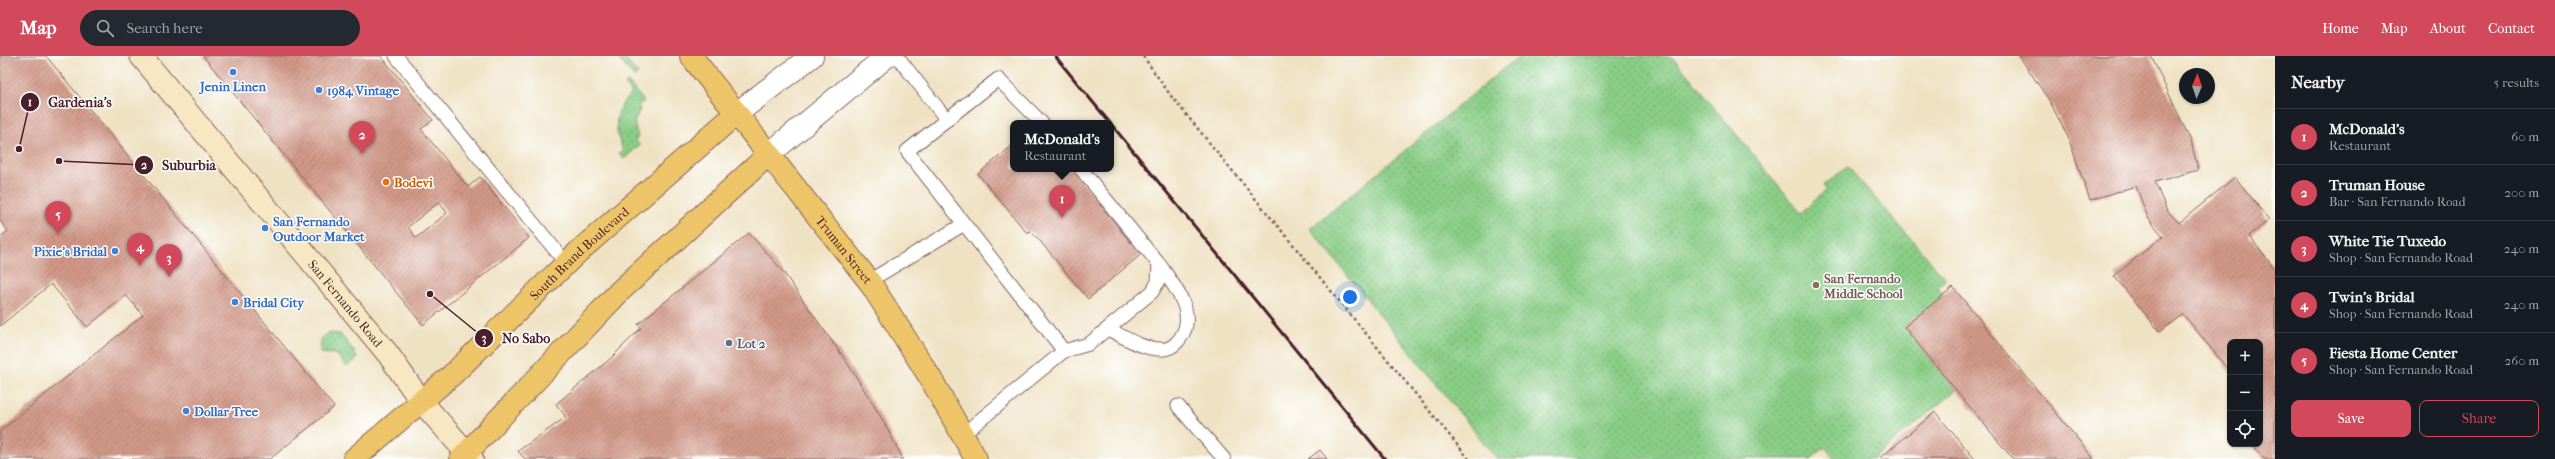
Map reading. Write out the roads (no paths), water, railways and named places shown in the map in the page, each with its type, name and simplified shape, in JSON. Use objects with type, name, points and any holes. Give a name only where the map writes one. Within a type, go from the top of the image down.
[{"type":"main road","name":"San Fernando Road","points":[[141,56],[388,354],[466,457]]},
{"type":"main road","name":"Truman Street","points":[[691,56],[737,113],[768,156],[869,281],[931,379],[976,459]]},
{"type":"main road","name":"South Brand Boulevard","points":[[354,459],[453,374],[566,263],[737,113]]},
{"type":"main road","points":[[466,457],[620,291],[768,156]]},
{"type":"street","name":"South Brand Boulevard","points":[[737,113],[812,56]]},
{"type":"street","points":[[768,156],[888,56]]},
{"type":"lane","points":[[396,56],[566,263]]},
{"type":"lane","points":[[897,56],[947,120]]},
{"type":"lane","points":[[1039,120],[998,78],[907,151],[1064,351]]},
{"type":"lane","points":[[1083,172],[1159,264],[1185,302],[1187,320],[1182,336],[1174,346],[1161,350],[1146,347],[1108,329]]},
{"type":"lane","points":[[869,281],[964,224]]},
{"type":"lane","points":[[962,435],[1064,351],[1089,344],[1152,292],[1158,282],[1159,264]]},
{"type":"lane","points":[[1178,406],[1224,459]]},
{"type":"railway","points":[[1055,56],[1108,120]]},
{"type":"railway","points":[[1114,128],[1385,459]]},
{"type":"place","name":"Jenin Linen","points":[[233,72]]},
{"type":"place","name":"1984 Vintage","points":[[319,90]]},
{"type":"place","name":"Gardenia's","points":[[19,149]]},
{"type":"place","name":"Truman House","points":[[362,154]]},
{"type":"place","name":"Suburbia","points":[[59,161]]},
{"type":"place","name":"Bodevi","points":[[386,182]]},
{"type":"place","name":"McDonald's","points":[[1062,218]]},
{"type":"place","name":"San Fernando Outdoor Market","points":[[265,228]]},
{"type":"place","name":"Fiesta Home Center","points":[[58,234]]},
{"type":"place","name":"Pixie's Bridal","points":[[115,251]]},
{"type":"place","name":"Twin's Bridal","points":[[140,266]]},
{"type":"place","name":"White Tie Tuxedo","points":[[169,277]]},
{"type":"place","name":"San Fernando Middle School","points":[[1816,285]]},
{"type":"place","name":"No Sabo","points":[[430,294]]},
{"type":"place","name":"Bridal City","points":[[235,302]]},
{"type":"place","name":"Lot 2","points":[[729,343]]},
{"type":"place","name":"Dollar Tree","points":[[186,411]]}]
